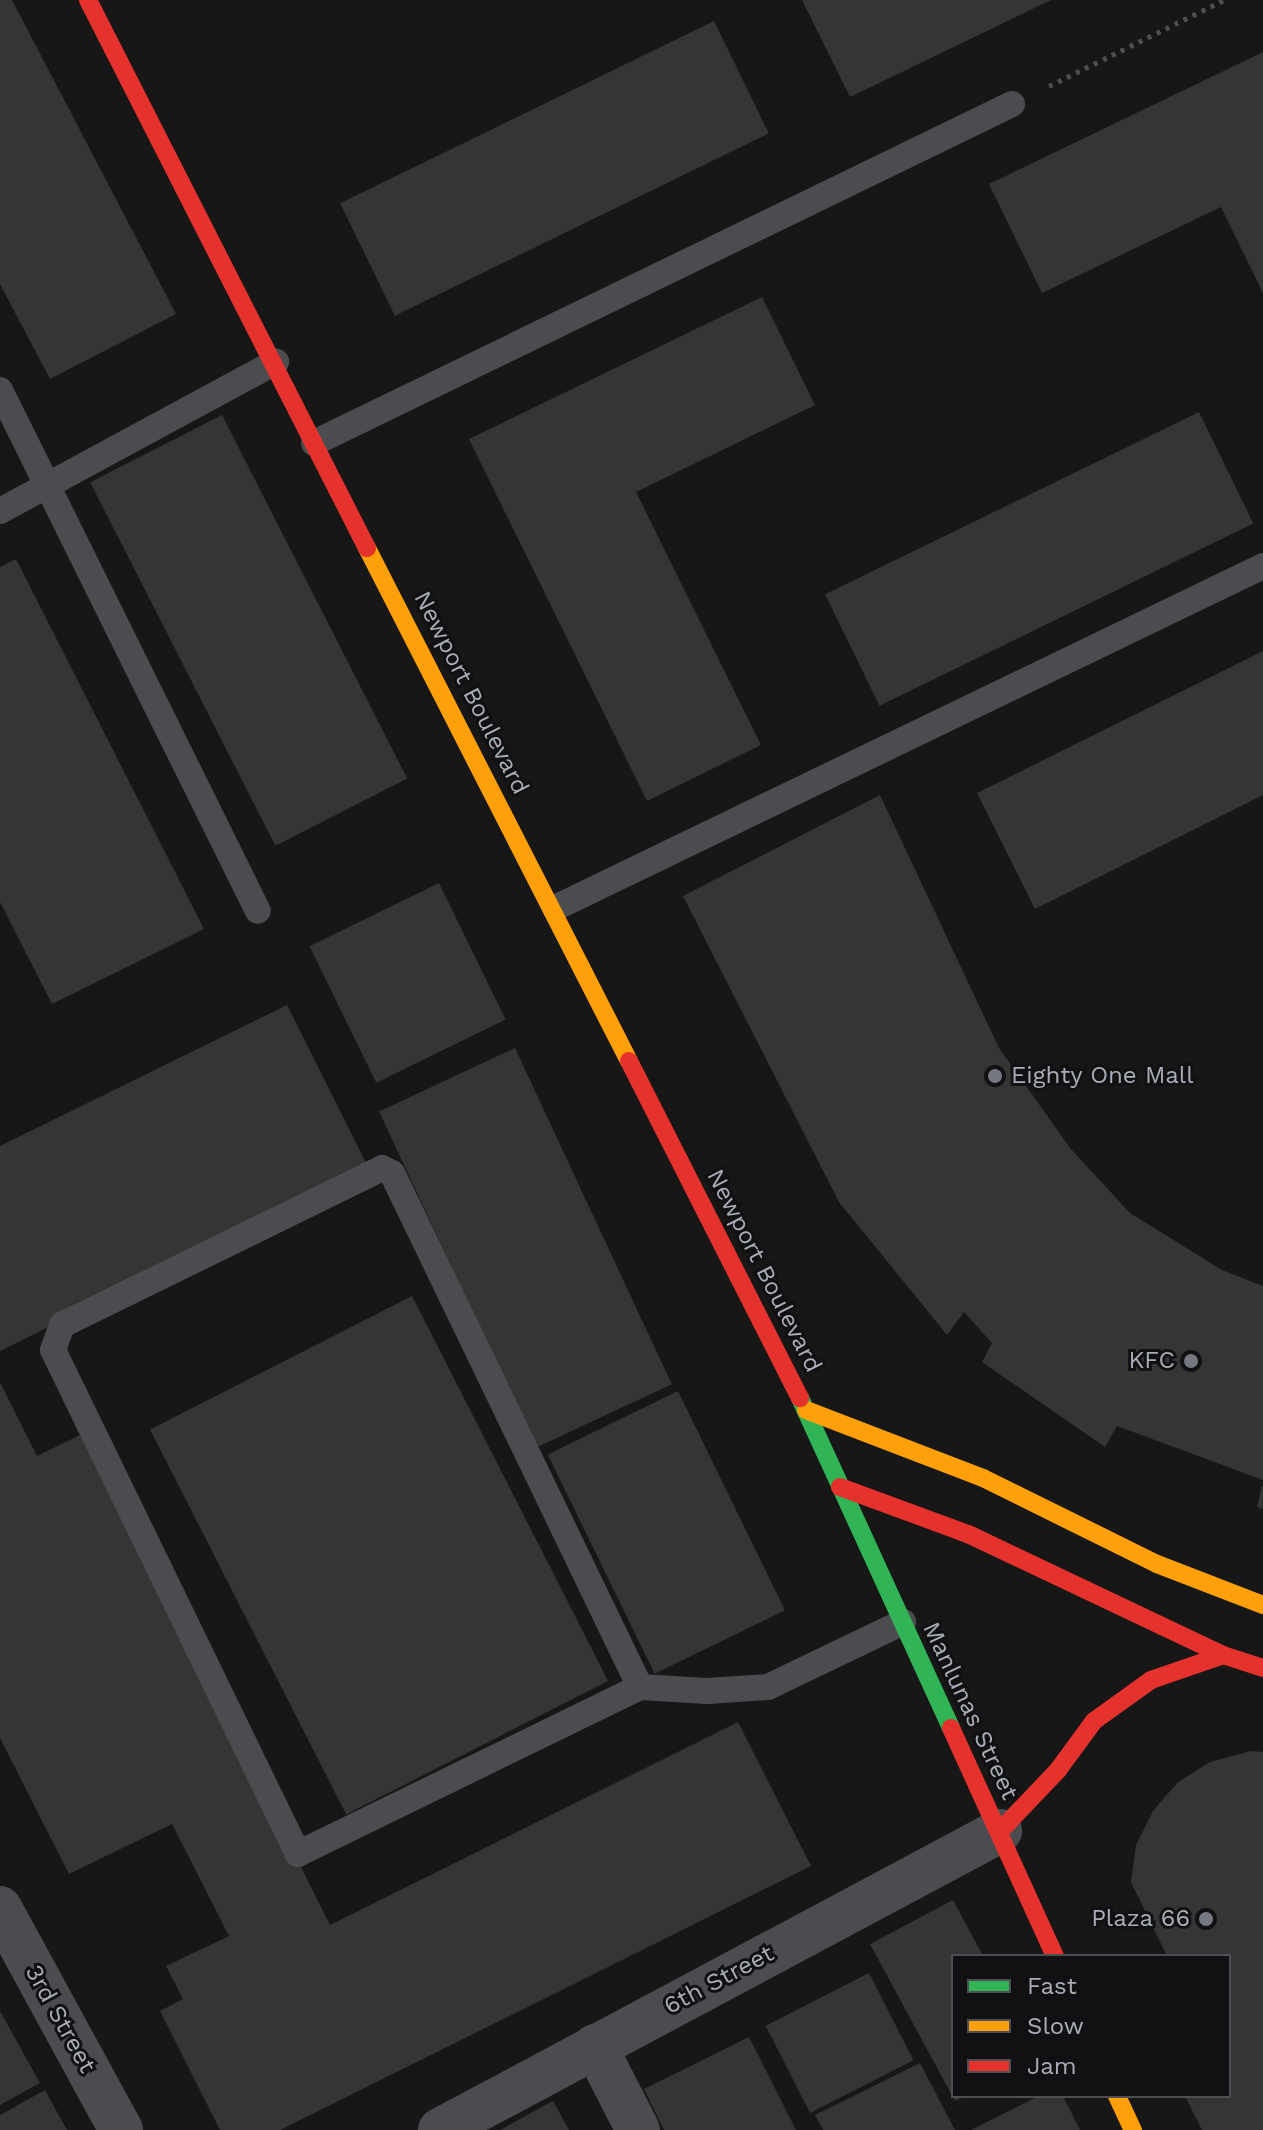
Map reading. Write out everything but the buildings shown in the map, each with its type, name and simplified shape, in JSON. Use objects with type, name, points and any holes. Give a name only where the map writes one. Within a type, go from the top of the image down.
[{"type":"street","name":"Newport Boulevard","points":[[88,0],[555,908],[806,1410],[840,1487]]},
{"type":"street","name":"Newport Boulevard","points":[[806,1410],[983,1478],[1157,1564],[1263,1605]]},
{"type":"street","name":"Manlunas Street","points":[[840,1487],[1054,1954]]},
{"type":"street","points":[[840,1487],[968,1534],[1223,1655],[1263,1668]]},
{"type":"street","points":[[1000,1831],[1058,1770],[1094,1721],[1151,1680],[1223,1655]]},
{"type":"street","name":"6th Street","points":[[440,2130],[1000,1831]]},
{"type":"street","name":"3rd Street","points":[[0,1908],[121,2130]]},
{"type":"street","points":[[595,2046],[638,2130]]},
{"type":"street","points":[[1118,2098],[1133,2130]]},
{"type":"lane","points":[[314,443],[1012,104]]},
{"type":"lane","points":[[0,511],[276,362]]},
{"type":"lane","points":[[0,390],[258,911]]},
{"type":"lane","points":[[555,908],[1263,566]]},
{"type":"lane","points":[[640,1687],[392,1173],[370,1169],[62,1325],[53,1350],[298,1854],[640,1687],[707,1691],[768,1687],[903,1622]]},
{"type":"path","points":[[1012,104],[1224,0]]},
{"type":"traffic: fast","points":[[800,1398],[951,1728]]},
{"type":"traffic: slow","points":[[367,548],[629,1061]]},
{"type":"traffic: slow","points":[[806,1410],[983,1478],[1157,1564],[1263,1605]]},
{"type":"traffic: slow","points":[[1118,2098],[1133,2130]]},
{"type":"traffic: jam","points":[[88,0],[367,548]]},
{"type":"traffic: jam","points":[[629,1061],[800,1398]]},
{"type":"traffic: jam","points":[[840,1487],[968,1534],[1223,1655],[1263,1668]]},
{"type":"traffic: jam","points":[[1000,1831],[1058,1770],[1094,1721],[1151,1680],[1223,1655]]},
{"type":"traffic: jam","points":[[951,1728],[1054,1954]]},
{"type":"place","name":"Eighty One Mall","points":[[995,1076]]},
{"type":"place","name":"KFC","points":[[1191,1361]]},
{"type":"place","name":"Plaza 66","points":[[1206,1919]]}]
